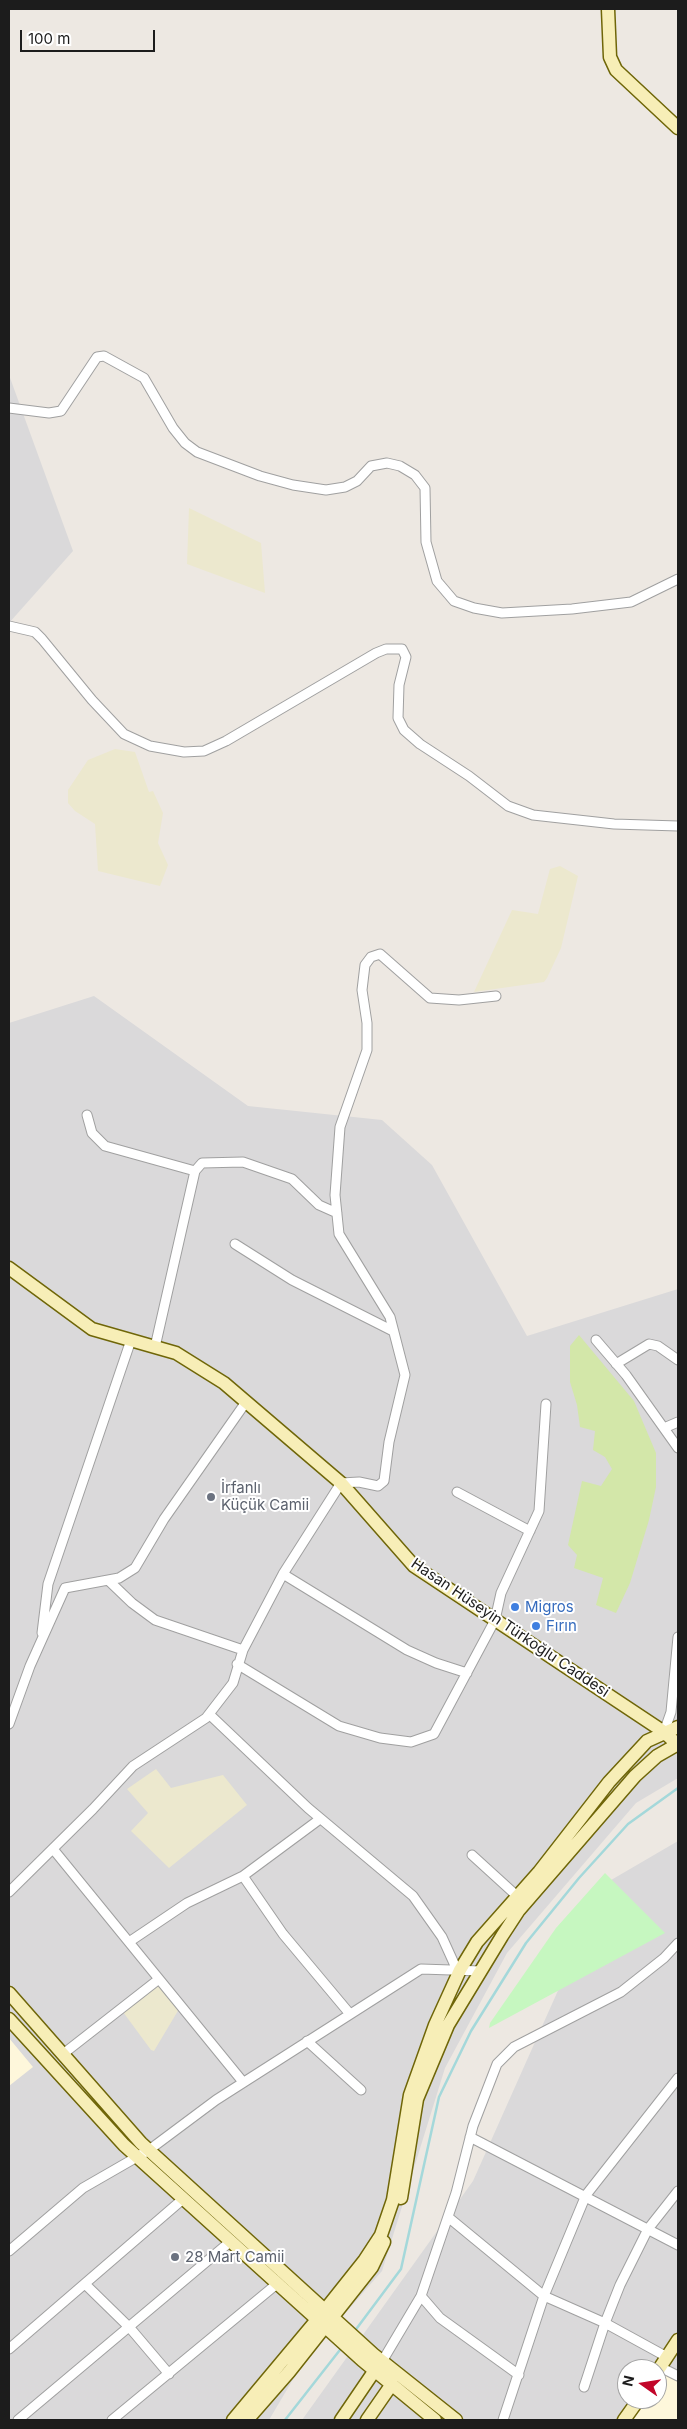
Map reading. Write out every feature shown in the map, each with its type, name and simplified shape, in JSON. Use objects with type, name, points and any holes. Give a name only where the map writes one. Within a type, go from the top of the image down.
[{"type":"street","points":[[608,9],[610,56],[616,70],[678,128]]},
{"type":"street","points":[[9,408],[49,413],[61,411],[97,357],[104,356],[144,378],[173,428],[185,443],[197,452],[260,476],[292,485],[326,490],[345,487],[357,481],[372,466],[387,463],[400,466],[415,476],[425,488],[426,542],[437,581],[454,601],[474,608],[502,613],[572,609],[631,602],[678,579]]},
{"type":"street","points":[[9,626],[35,632],[92,700],[124,734],[150,746],[184,752],[204,751],[226,741],[376,653],[386,649],[402,649],[406,656],[399,685],[398,718],[404,730],[420,744],[469,776],[508,806],[542,816],[614,824],[678,826]]},
{"type":"street","points":[[9,1892],[133,1766],[209,1714],[233,1683],[237,1664],[243,1650],[284,1574],[341,1483],[359,1482],[378,1486],[384,1481],[389,1442],[405,1375],[390,1317],[339,1234],[335,1194],[340,1127],[367,1050],[367,1023],[362,990],[365,965],[371,957],[380,954],[430,998],[459,1000],[496,996]]},
{"type":"street","points":[[86,1115],[92,1133],[105,1146],[195,1171]]},
{"type":"street","points":[[155,1347],[195,1171],[202,1163],[243,1162],[292,1179],[318,1205],[337,1213]]},
{"type":"street","points":[[235,1244],[292,1280],[393,1330]]},
{"type":"street","name":"Hasan Hüseyin Türkoğlu Caddesi","points":[[9,1268],[92,1329],[176,1353],[224,1383],[341,1483],[414,1566],[664,1732],[678,1744]]},
{"type":"street","points":[[41,1642],[48,1584],[131,1340]]},
{"type":"street","points":[[596,1340],[678,1448]]},
{"type":"street","points":[[616,1364],[649,1344],[658,1346],[678,1360]]},
{"type":"street","points":[[9,1724],[41,1642],[65,1588],[119,1578],[135,1568],[164,1519],[246,1402]]},
{"type":"street","points":[[237,1664],[339,1726],[380,1738],[411,1742],[434,1734],[495,1620],[501,1593],[539,1511],[546,1404]]},
{"type":"street","points":[[664,1428],[678,1422]]},
{"type":"street","points":[[457,1492],[530,1531]]},
{"type":"street","points":[[284,1574],[407,1650],[436,1663],[467,1673]]},
{"type":"street","points":[[108,1580],[132,1603],[155,1620],[243,1650]]},
{"type":"street","points":[[664,1732],[671,1712],[678,1637]]},
{"type":"street","points":[[209,1714],[320,1819],[412,1896],[442,1937],[459,1970]]},
{"type":"street","points":[[247,2420],[325,2318],[381,2235],[388,2216],[410,2095],[435,2024],[459,1970],[477,1942],[539,1872],[608,1782],[647,1741],[678,1727]]},
{"type":"street","points":[[233,2420],[372,2267],[395,2222],[405,2178],[417,2100],[448,2025],[519,1910],[635,1776],[657,1756],[678,1744]]},
{"type":"street","points":[[129,1942],[187,1903],[243,1876],[320,1819]]},
{"type":"street","points":[[53,1849],[243,2082]]},
{"type":"street","points":[[472,1855],[517,1896]]},
{"type":"street","points":[[243,1876],[283,1934],[350,2014]]},
{"type":"street","points":[[341,2420],[373,2361],[421,2296],[448,2217],[470,2137],[497,2064],[514,2047],[621,1992],[664,1958],[678,1943]]},
{"type":"street","points":[[9,2250],[83,2188],[149,2150],[243,2082],[421,1969],[481,1970]]},
{"type":"street","points":[[63,2054],[159,1979]]},
{"type":"street","points":[[9,1992],[149,2150],[325,2318],[373,2361],[456,2420]]},
{"type":"street","points":[[9,2019],[137,2156],[278,2283],[325,2318]]},
{"type":"street","points":[[307,2041],[361,2090]]},
{"type":"street","points":[[502,2420],[519,2375],[544,2296],[586,2195],[678,2078]]},
{"type":"street","points":[[470,2137],[586,2195],[678,2245]]},
{"type":"street","points":[[584,2387],[620,2285],[648,2229],[678,2191]]},
{"type":"street","points":[[9,2349],[86,2285],[184,2199]]},
{"type":"street","points":[[448,2217],[544,2296],[605,2323],[654,2359]]},
{"type":"street","points":[[18,2420],[130,2328],[231,2241]]},
{"type":"street","points":[[112,2420],[278,2283]]},
{"type":"street","points":[[86,2285],[130,2328],[169,2374]]},
{"type":"street","points":[[421,2296],[440,2318],[519,2375]]},
{"type":"street","points":[[666,2359],[678,2340]]},
{"type":"street","points":[[373,2361],[392,2384],[435,2420]]},
{"type":"street","points":[[667,2368],[678,2376]]},
{"type":"street","points":[[367,2420],[392,2384]]},
{"type":"street","points":[[624,2420],[632,2409]]},
{"type":"shaded area","points":[[9,375],[73,551],[9,623]]},
{"type":"shaded area","points":[[189,508],[261,543],[265,593],[187,564]]},
{"type":"shaded area","points":[[115,749],[135,752],[149,792],[153,791],[163,813],[158,843],[168,865],[160,886],[98,871],[95,824],[75,811],[68,803],[68,790],[88,760]]},
{"type":"shaded area","points":[[560,866],[578,876],[561,948],[547,978],[544,982],[474,992],[512,910],[538,914],[550,869]]},
{"type":"shaded area","points":[[94,996],[248,1106],[382,1120],[432,1165],[527,1336],[678,1289],[678,1778],[636,1803],[507,1953],[445,2068],[382,2271],[305,2359],[269,2420],[9,2420],[9,1023]]},
{"type":"shaded area","points":[[156,1769],[171,1788],[223,1775],[247,1805],[169,1868],[131,1831],[148,1813],[127,1789]]},
{"type":"shaded area","points":[[678,1841],[678,2420],[302,2420],[473,2181],[606,1883]]},
{"type":"shaded area","points":[[158,1984],[179,2009],[154,2051],[151,2050],[123,2012]]},
{"type":"shaded area","points":[[9,2038],[33,2067],[9,2086]]},
{"type":"shaded area","points":[[667,2374],[678,2380],[678,2420],[633,2420],[640,2409],[667,2409]]},
{"type":"green space","points":[[579,1335],[634,1401],[656,1453],[656,1487],[649,1520],[630,1583],[616,1613],[596,1605],[603,1578],[574,1568],[577,1555],[568,1545],[582,1481],[601,1486],[612,1469],[605,1457],[593,1450],[595,1431],[580,1427],[577,1405],[570,1382],[570,1346]]},
{"type":"green space","points":[[605,1873],[665,1933],[489,2028],[490,2023],[556,1928]]},
{"type":"waterway","points":[[354,2332],[401,2269],[439,2097],[471,2031],[526,1943],[579,1878],[628,1824],[678,1788]]},
{"type":"waterway","points":[[285,2420],[343,2346]]},
{"type":"place","name":"İrfanlı Küçük Camii","points":[[211,1497]]},
{"type":"place","name":"Migros","points":[[515,1607]]},
{"type":"place","name":"Fırın","points":[[536,1626]]},
{"type":"place","name":"28 Mart Camii","points":[[175,2257]]}]
